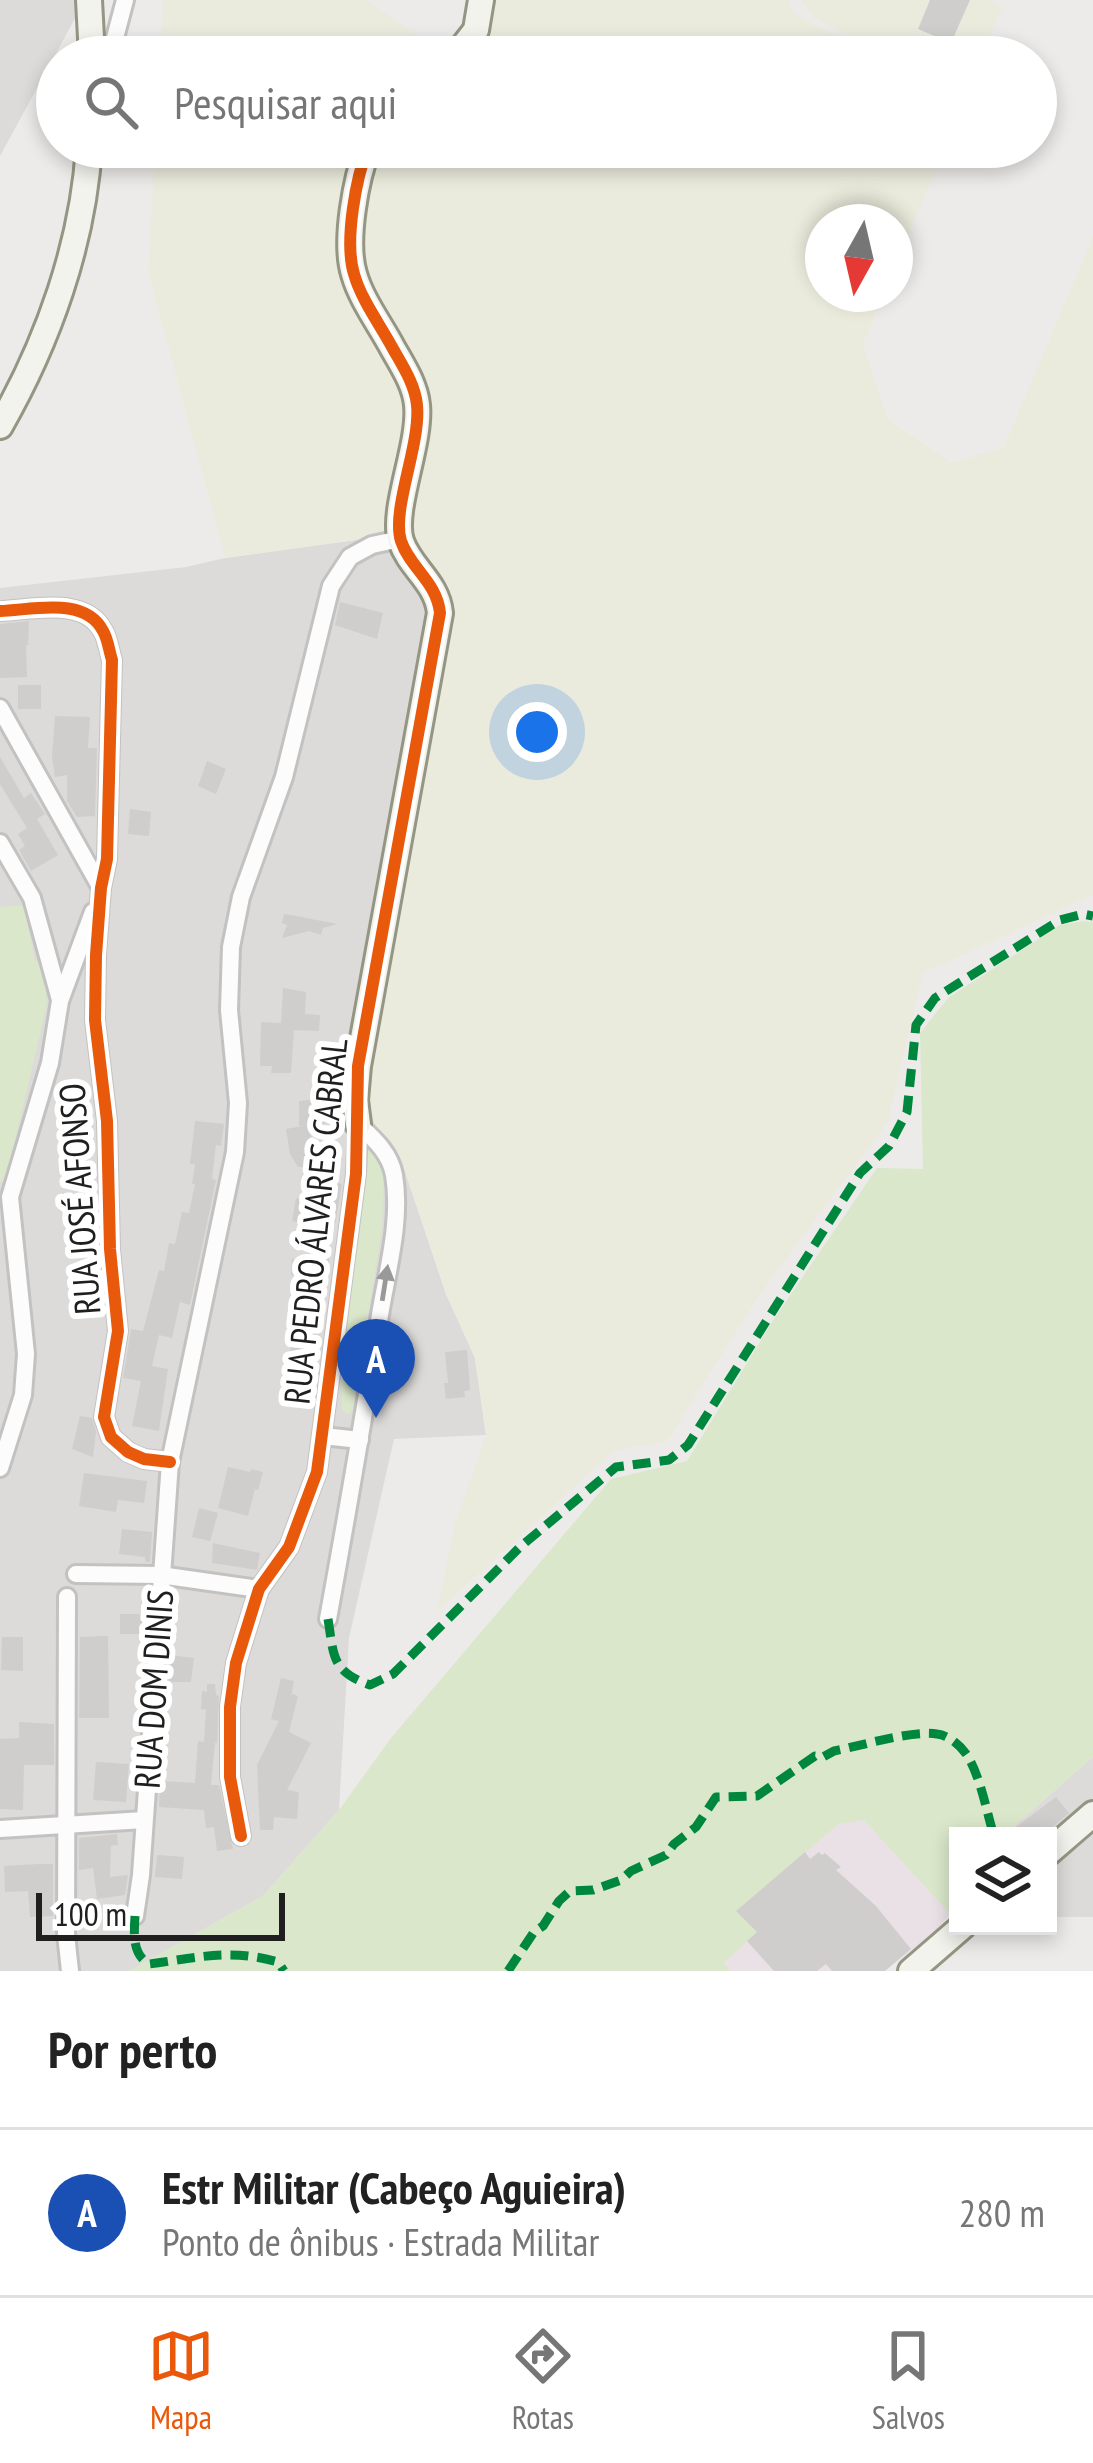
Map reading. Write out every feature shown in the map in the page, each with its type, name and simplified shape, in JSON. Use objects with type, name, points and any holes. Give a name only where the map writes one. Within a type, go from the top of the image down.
[{"type":"street","points":[[89,0],[91,36]]},
{"type":"street","points":[[116,36],[125,0]]},
{"type":"street","points":[[471,36],[482,0]]},
{"type":"street","points":[[0,426],[26,377],[62,285],[89,168]]},
{"type":"street","points":[[170,1462],[235,1152],[238,1102],[229,1010],[231,946],[241,897],[284,776],[331,586],[350,557],[400,538],[417,397],[351,263],[362,168]]},
{"type":"street","name":"RUA PEDRO ÁLVARES CABRAL","points":[[241,1836],[230,1778],[230,1707],[236,1663],[259,1589],[289,1547],[317,1472],[356,1174],[358,1066],[440,613],[436,595],[400,538]]},
{"type":"street","points":[[0,611],[69,608],[88,613],[103,631],[112,660],[107,859],[60,1000],[50,1063],[5,1202],[26,1354],[23,1395],[0,1468]]},
{"type":"street","points":[[0,708],[101,888]]},
{"type":"street","points":[[0,843],[32,898],[60,1000]]},
{"type":"street","name":"RUA JOSÉ AFONSO","points":[[101,888],[95,1019],[107,1120],[110,1249],[118,1331],[104,1417],[110,1437],[128,1452],[170,1462]]},
{"type":"street","points":[[328,1619],[395,1220],[390,1162],[358,1124]]},
{"type":"street","points":[[323,1436],[360,1440]]},
{"type":"street","name":"RUA DOM DINIS","points":[[135,1916],[170,1462]]},
{"type":"street","points":[[76,1574],[160,1575],[259,1589]]},
{"type":"street","points":[[67,1597],[66,1934],[70,1971]]},
{"type":"street","points":[[1057,1845],[1093,1814]]},
{"type":"street","points":[[0,1828],[144,1820]]},
{"type":"street","points":[[911,1971],[953,1935]]},
{"type":"shaded area","points":[[0,0],[74,0],[79,11],[65,36],[36,36],[36,90],[0,156]]},
{"type":"shaded area","points":[[163,0],[367,0],[419,36],[161,36]]},
{"type":"shaded area","points":[[482,0],[788,0],[794,14],[836,36],[456,36]]},
{"type":"shaded area","points":[[801,0],[987,0],[1003,7],[990,36],[850,36],[811,15]]},
{"type":"shaded area","points":[[154,168],[936,168],[913,224],[913,204],[805,204],[805,312],[876,312],[863,344],[888,420],[952,463],[1004,447],[1093,236],[1093,895],[923,973],[888,1122],[758,1297],[667,1442],[615,1450],[437,1612],[454,1526],[486,1435],[475,1358],[446,1294],[402,1163],[374,1124],[365,1085],[448,603],[385,536],[225,558],[148,271]]},
{"type":"shaded area","points":[[385,536],[433,569],[374,1124],[402,1162],[446,1294],[475,1358],[486,1435],[394,1439],[349,1638],[339,1810],[263,1896],[129,1971],[0,1971],[0,588],[186,567]]},
{"type":"shaded area","points":[[1093,1757],[1093,1917],[1057,1917],[1057,1827],[1013,1827]]},
{"type":"shaded area","points":[[864,1819],[949,1915],[885,1971],[731,1971],[724,1963],[756,1932],[736,1911],[839,1824]]},
{"type":"green space","points":[[24,905],[35,961],[44,962],[47,1004],[5,1183],[0,1181],[0,907]]},
{"type":"green space","points":[[1093,922],[1093,1757],[1013,1827],[949,1827],[949,1913],[864,1820],[839,1824],[736,1911],[757,1932],[724,1963],[731,1971],[129,1971],[263,1896],[611,1479],[687,1461],[774,1319],[877,1168],[923,1169],[920,1033],[948,998],[1060,925]]},
{"type":"green space","points":[[370,1147],[384,1170],[382,1229],[353,1410],[348,1414],[342,1411],[341,1376]]},
{"type":"building","points":[[930,0],[970,0],[954,36],[934,36],[918,29]]},
{"type":"building","points":[[340,602],[383,613],[377,639],[335,625]]},
{"type":"building","points":[[29,621],[27,677],[0,678],[0,624]]},
{"type":"building","points":[[18,685],[41,685],[41,709],[18,709]]},
{"type":"building","points":[[55,716],[90,717],[88,748],[97,748],[95,816],[77,817],[67,801],[67,775],[55,777]]},
{"type":"building","points":[[0,757],[24,798],[31,793],[45,814],[37,819],[58,855],[31,871],[19,850],[25,846],[18,834],[27,828],[0,784]]},
{"type":"building","points":[[207,761],[226,769],[216,794],[198,786]]},
{"type":"building","points":[[130,809],[151,812],[149,836],[128,834]]},
{"type":"building","points":[[284,914],[337,924],[323,928],[321,935],[309,931],[282,938],[287,925],[282,923]]},
{"type":"building","points":[[283,988],[306,992],[305,1014],[320,1015],[319,1031],[294,1030],[291,1073],[271,1073],[272,1066],[260,1066],[261,1022],[281,1023]]},
{"type":"building","points":[[327,1098],[330,1123],[299,1126],[299,1101]]},
{"type":"building","points":[[195,1121],[224,1124],[221,1146],[216,1145],[212,1179],[216,1180],[190,1305],[180,1302],[172,1338],[159,1335],[152,1366],[168,1369],[159,1431],[132,1426],[141,1381],[123,1378],[131,1329],[143,1331],[169,1243],[175,1244],[182,1212],[189,1213],[195,1184],[195,1164],[190,1164]]},
{"type":"building","points":[[308,1125],[316,1159],[298,1167],[290,1154],[286,1129]]},
{"type":"building","points":[[323,1181],[342,1184],[335,1225],[329,1224],[329,1269],[312,1367],[318,1368],[315,1386],[296,1381],[299,1366],[288,1365],[293,1334],[298,1334],[299,1276],[291,1275],[292,1259],[308,1260],[309,1225],[292,1221],[296,1198],[319,1203]]},
{"type":"building","points":[[467,1350],[470,1390],[464,1391],[465,1397],[446,1399],[445,1352]]},
{"type":"building","points":[[80,1416],[92,1418],[96,1431],[93,1457],[72,1449]]},
{"type":"building","points":[[228,1467],[263,1472],[248,1516],[218,1508]]},
{"type":"building","points":[[84,1473],[147,1481],[144,1503],[118,1500],[116,1512],[79,1506]]},
{"type":"building","points":[[199,1508],[218,1513],[210,1541],[192,1537]]},
{"type":"building","points":[[122,1529],[152,1532],[150,1562],[119,1554]]},
{"type":"building","points":[[213,1543],[260,1553],[257,1570],[212,1563]]},
{"type":"building","points":[[120,1614],[147,1614],[145,1634],[120,1634]]},
{"type":"building","points":[[108,1636],[109,1718],[79,1718],[80,1637]]},
{"type":"building","points":[[2,1637],[23,1637],[23,1671],[1,1670]]},
{"type":"building","points":[[169,1655],[194,1658],[191,1682],[167,1682]]},
{"type":"building","points":[[281,1678],[294,1681],[291,1698],[298,1696],[289,1732],[311,1743],[287,1790],[299,1792],[297,1819],[274,1817],[273,1830],[260,1830],[257,1765],[279,1721],[271,1719]]},
{"type":"building","points":[[207,1684],[215,1684],[219,1696],[217,1743],[208,1742],[215,1743],[211,1785],[219,1785],[233,1849],[217,1851],[214,1827],[206,1828],[204,1810],[159,1807],[160,1781],[195,1783],[198,1741],[204,1742],[202,1691],[207,1692]]},
{"type":"building","points":[[19,1722],[54,1724],[54,1765],[24,1765],[23,1810],[0,1809],[0,1739],[19,1738]]},
{"type":"building","points":[[96,1762],[129,1764],[126,1802],[93,1800]]},
{"type":"building","points":[[1056,1797],[1069,1813],[1053,1827],[1016,1827]]},
{"type":"building","points":[[117,1834],[118,1845],[111,1846],[110,1877],[128,1875],[125,1895],[97,1899],[93,1868],[79,1870],[79,1838]]},
{"type":"building","points":[[805,1852],[810,1859],[825,1853],[841,1867],[836,1870],[876,1906],[911,1949],[885,1971],[832,1971],[826,1964],[817,1971],[774,1971],[747,1941],[757,1932],[736,1911]]},
{"type":"building","points":[[157,1855],[184,1857],[182,1879],[155,1877]]},
{"type":"building","points":[[53,1864],[53,1916],[30,1917],[28,1891],[5,1892],[4,1866]]},
{"type":"marked path","points":[[328,1619],[337,1661],[348,1674],[370,1685],[393,1674],[520,1547],[616,1467],[669,1460],[688,1445],[860,1173],[889,1146],[907,1112],[916,1025],[935,998],[1060,920],[1093,916]]},
{"type":"marked path","points":[[508,1971],[570,1891],[593,1890],[621,1880],[666,1855],[696,1827],[716,1797],[757,1796],[815,1756],[900,1736],[945,1736],[972,1764],[992,1827]]},
{"type":"marked path","points":[[135,1916],[137,1949],[149,1964],[244,1956],[278,1962],[284,1971]]},
{"type":"cycle path","points":[[241,1836],[230,1777],[230,1707],[236,1663],[259,1589],[289,1547],[317,1472],[356,1174],[358,1066],[440,613],[434,592],[405,551],[399,528],[415,438],[416,397],[361,293],[351,260],[361,168]]},
{"type":"cycle path","points":[[0,611],[57,607],[84,613],[103,631],[112,660],[107,859],[96,955],[95,1020],[107,1121],[110,1249],[118,1331],[104,1417],[111,1437],[128,1452],[170,1462]]},
{"type":"place","name":"Estr Militar (Cabeço Aguieira)","points":[[376,1418]]}]
